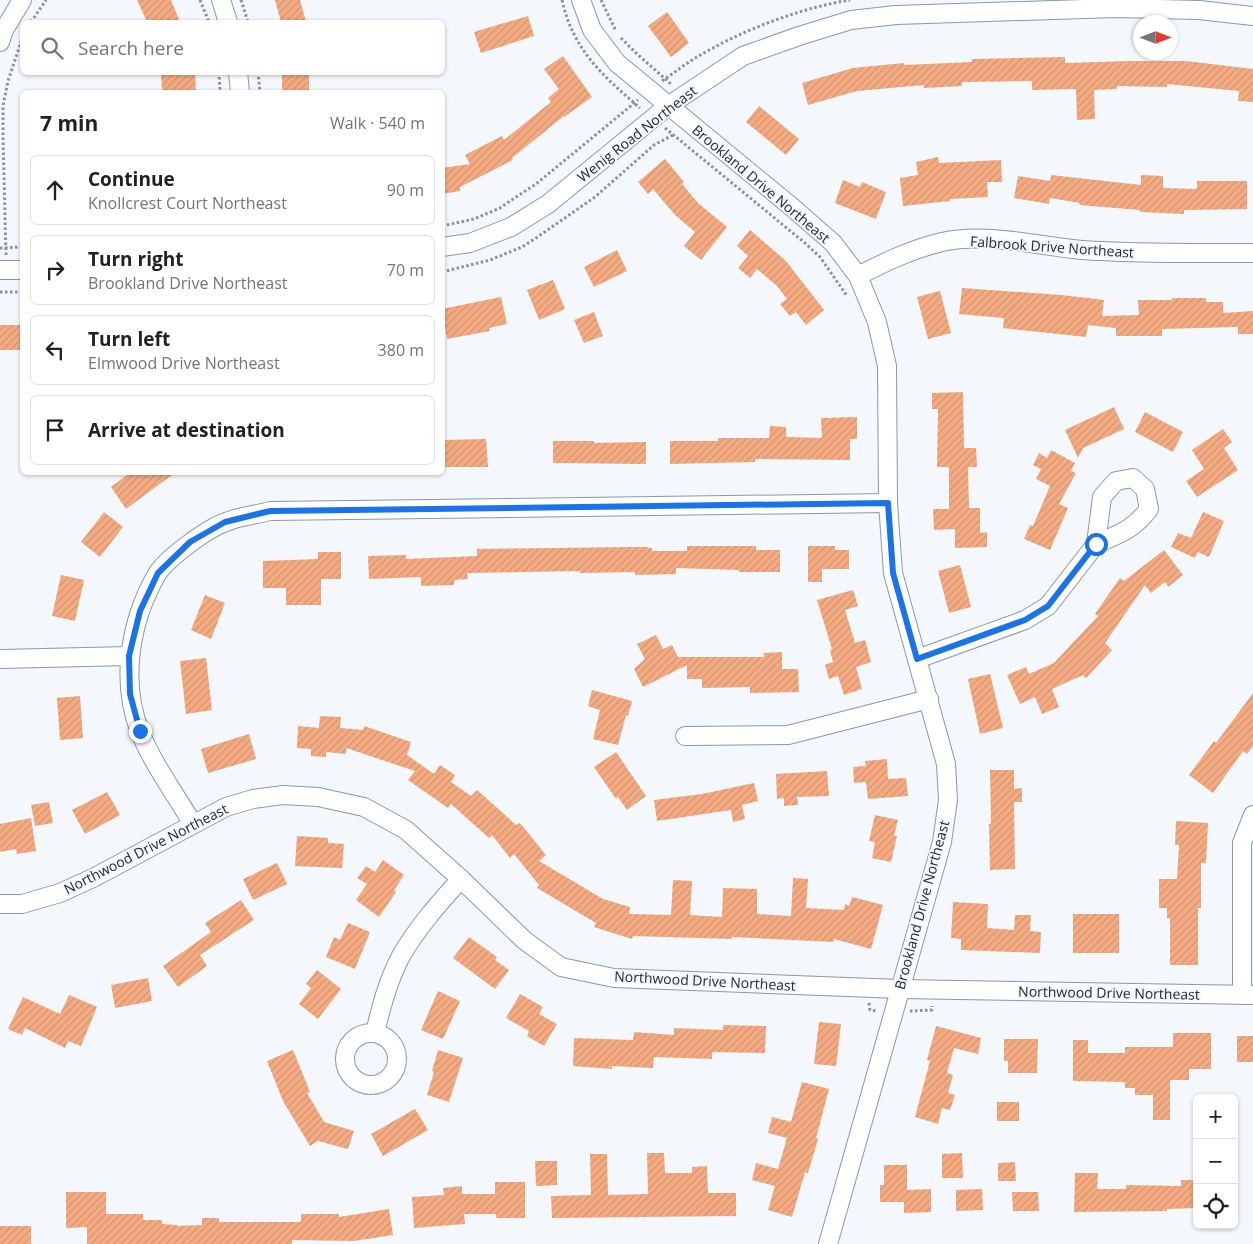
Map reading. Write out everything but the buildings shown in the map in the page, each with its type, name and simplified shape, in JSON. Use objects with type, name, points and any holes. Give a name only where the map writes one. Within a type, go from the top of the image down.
[{"type":"street","points":[[0,42],[4,30],[22,0]]},
{"type":"street","points":[[221,0],[227,20]]},
{"type":"street","name":"Brookland Drive Northeast","points":[[581,0],[592,30],[617,63],[833,243],[858,276],[877,322],[888,366],[888,503],[893,573],[946,764],[948,800],[942,842],[828,1244]]},
{"type":"street","name":"Wenig Road Northeast","points":[[445,247],[470,244],[511,227],[548,204],[668,106],[743,56],[799,36],[896,7],[1117,4],[1253,16]]},
{"type":"street","points":[[238,75],[240,90]]},
{"type":"street","name":"Falbrook Drive Northeast","points":[[858,276],[898,256],[944,242],[982,239],[1081,250],[1160,254],[1253,253]]},
{"type":"street","points":[[3,264],[20,269]]},
{"type":"street","points":[[193,824],[159,768],[140,731],[130,694],[129,656],[140,611],[158,573],[190,542],[225,522],[270,511],[888,503]]},
{"type":"street","points":[[917,659],[1025,620],[1048,606],[1096,544]]},
{"type":"street","points":[[0,659],[129,656]]},
{"type":"street","points":[[685,736],[788,735],[929,700]]},
{"type":"street","name":"Northwood Drive Northeast","points":[[0,904],[22,904],[60,893],[93,878],[226,806],[253,799],[283,796],[327,799],[364,806],[406,830],[461,879],[524,940],[561,967],[614,978],[900,989],[1248,995]]},
{"type":"street","points":[[1248,995],[1242,843],[1253,815]]},
{"type":"street","points":[[375,1033],[382,1001],[401,956],[428,916],[461,879]]},
{"type":"path","points":[[32,20],[46,0]]},
{"type":"path","points":[[200,0],[208,20]]},
{"type":"path","points":[[241,0],[247,20]]},
{"type":"path","points":[[601,0],[610,22],[622,40],[671,84]]},
{"type":"path","points":[[3,264],[6,248],[4,106],[8,81],[20,45]]},
{"type":"path","points":[[219,75],[220,90]]},
{"type":"path","points":[[258,75],[260,90]]},
{"type":"path","points":[[445,225],[474,219],[500,208],[536,184],[640,98]]},
{"type":"path","points":[[664,128],[805,243],[820,257],[834,275],[849,300]]},
{"type":"path","points":[[0,248],[20,247]]},
{"type":"path","points":[[0,292],[20,292]]},
{"type":"path","points":[[869,1003],[870,1010],[877,1010]]},
{"type":"path","points":[[910,1011],[932,1010],[932,1005]]},
{"type":"route","points":[[140,731],[130,694],[129,656],[140,611],[158,573],[190,542],[225,522],[270,511],[888,503],[893,573],[917,659],[1025,620],[1048,606],[1096,544]]}]
